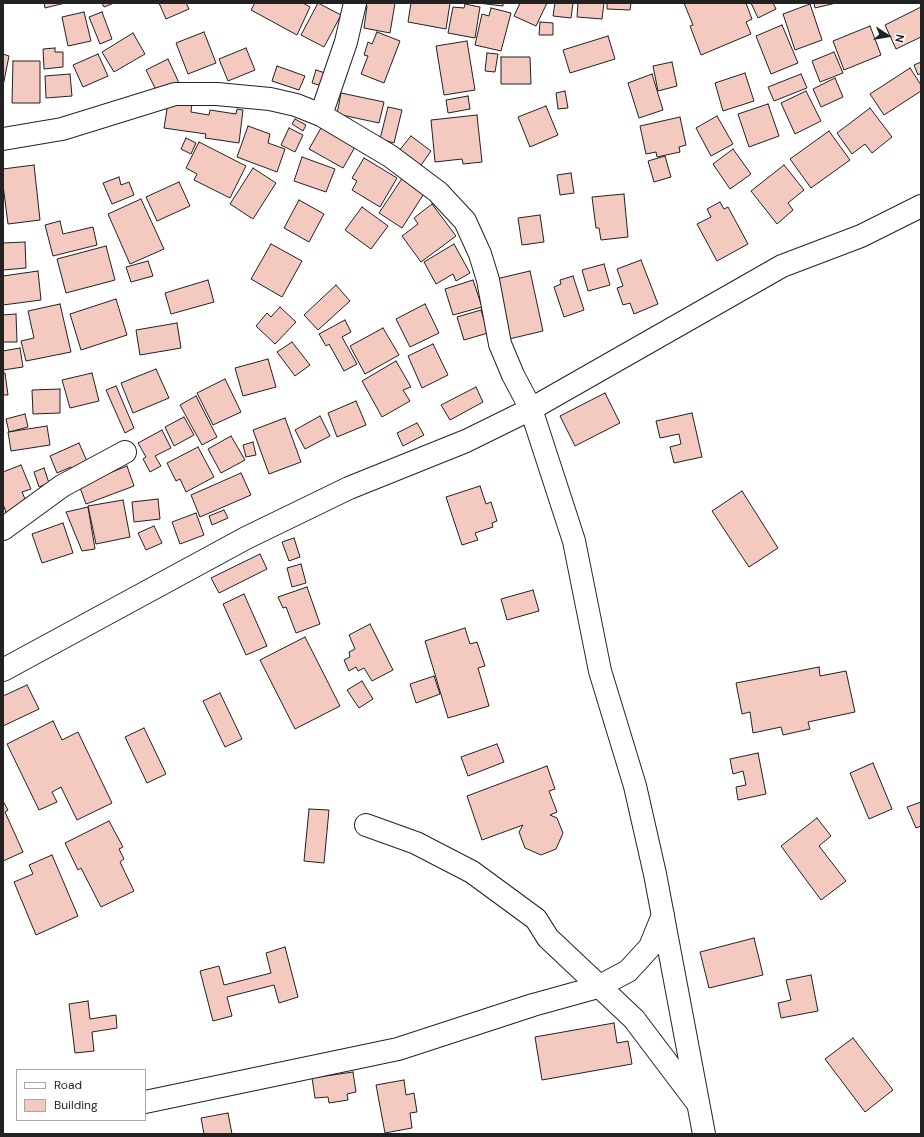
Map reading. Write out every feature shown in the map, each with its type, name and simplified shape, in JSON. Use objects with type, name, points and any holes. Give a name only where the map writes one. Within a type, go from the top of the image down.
[{"type":"street","points":[[321,115],[346,42],[355,3]]},
{"type":"street","points":[[3,139],[62,129],[175,94],[217,94],[270,99],[296,105],[321,115],[390,156],[438,192],[465,221],[480,254],[488,280],[500,344],[512,375],[531,408],[574,541],[600,671],[635,786],[663,915],[704,1134]]},
{"type":"street","points":[[3,670],[246,538],[349,488],[466,441],[531,408],[782,266],[861,236],[921,206]]},
{"type":"street","points":[[3,529],[62,486],[125,452]]},
{"type":"street","points":[[366,825],[416,843],[472,872],[536,919],[548,938],[598,987],[634,1019],[699,1104]]},
{"type":"street","points":[[146,1102],[398,1049],[533,1005],[598,987],[628,971],[650,947],[663,915]]},
{"type":"building","points":[[44,3],[65,3],[45,8]]},
{"type":"building","points":[[102,3],[114,3],[104,7]]},
{"type":"building","points":[[159,3],[186,3],[189,9],[166,19]]},
{"type":"building","points":[[255,3],[303,3],[310,7],[297,35],[251,10]]},
{"type":"building","points":[[318,3],[341,15],[324,47],[301,35]]},
{"type":"building","points":[[365,3],[395,3],[390,33],[364,28],[367,6],[364,6]]},
{"type":"building","points":[[411,3],[450,3],[446,29],[408,22]]},
{"type":"building","points":[[478,3],[503,3],[503,6]]},
{"type":"building","points":[[520,3],[547,3],[536,26],[514,16]]},
{"type":"building","points":[[555,3],[573,3],[571,18],[553,16]]},
{"type":"building","points":[[578,3],[604,3],[602,19],[577,17]]},
{"type":"building","points":[[607,3],[631,3],[630,10],[607,9]]},
{"type":"building","points":[[684,3],[746,3],[752,19],[746,22],[751,34],[701,55],[690,26],[693,25]]},
{"type":"building","points":[[751,3],[773,3],[776,9],[758,18]]},
{"type":"building","points":[[814,3],[836,3],[815,8]]},
{"type":"building","points":[[465,4],[480,7],[475,38],[448,33],[453,7],[464,8]]},
{"type":"building","points":[[810,4],[822,40],[795,50],[783,14]]},
{"type":"building","points":[[921,7],[921,37],[896,49],[885,25]]},
{"type":"building","points":[[491,8],[511,13],[501,51],[475,45],[482,14],[489,16]]},
{"type":"building","points":[[84,12],[91,41],[68,46],[62,17]]},
{"type":"building","points":[[102,12],[112,39],[100,44],[89,17]]},
{"type":"building","points":[[540,22],[553,23],[553,35],[539,35]]},
{"type":"building","points":[[782,25],[798,63],[771,74],[756,36]]},
{"type":"building","points":[[870,26],[881,55],[844,70],[833,41]]},
{"type":"building","points":[[204,32],[216,63],[188,74],[176,43]]},
{"type":"building","points":[[377,32],[400,41],[384,83],[361,74],[368,56],[364,55],[368,42],[372,44]]},
{"type":"building","points":[[133,33],[145,54],[114,72],[102,52]]},
{"type":"building","points":[[608,36],[615,59],[570,73],[563,50]]},
{"type":"building","points":[[467,41],[475,90],[444,95],[436,46]]},
{"type":"building","points":[[55,48],[55,52],[63,52],[63,67],[44,69],[43,49]]},
{"type":"building","points":[[246,48],[255,70],[228,81],[219,59]]},
{"type":"building","points":[[834,52],[843,73],[820,82],[812,61]]},
{"type":"building","points":[[487,53],[498,54],[495,72],[485,71]]},
{"type":"building","points":[[3,54],[9,56],[3,86]]},
{"type":"building","points":[[98,54],[108,76],[83,87],[73,65]]},
{"type":"building","points":[[501,57],[530,57],[531,84],[501,84]]},
{"type":"building","points":[[168,59],[179,83],[158,94],[146,70]]},
{"type":"building","points":[[13,61],[40,61],[40,103],[12,103]]},
{"type":"building","points":[[672,62],[677,86],[658,91],[653,66]]},
{"type":"building","points":[[921,62],[921,73],[918,75],[914,65]]},
{"type":"building","points":[[277,66],[305,76],[299,90],[272,81]]},
{"type":"building","points":[[910,68],[921,85],[921,91],[884,115],[870,94]]},
{"type":"building","points":[[316,70],[325,73],[322,86],[312,83]]},
{"type":"building","points":[[745,73],[754,101],[723,111],[715,83]]},
{"type":"building","points":[[70,74],[72,96],[46,98],[45,76]]},
{"type":"building","points":[[652,74],[663,110],[639,118],[628,83]]},
{"type":"building","points":[[801,74],[807,88],[774,101],[768,87]]},
{"type":"building","points":[[835,78],[843,97],[821,107],[813,89]]},
{"type":"building","points":[[565,91],[568,108],[558,109],[556,93]]},
{"type":"building","points":[[806,91],[821,121],[795,134],[781,103]]},
{"type":"building","points":[[341,93],[384,102],[379,123],[337,114]]},
{"type":"building","points":[[468,96],[470,109],[448,113],[446,100]]},
{"type":"building","points":[[192,102],[191,112],[209,115],[210,110],[236,114],[237,109],[243,110],[239,143],[205,138],[206,134],[164,128],[168,103]]},
{"type":"building","points":[[768,104],[779,136],[749,147],[738,114]]},
{"type":"building","points":[[546,106],[558,135],[530,147],[518,117]]},
{"type":"building","points":[[388,107],[402,110],[394,143],[380,139]]},
{"type":"building","points":[[870,108],[892,137],[872,153],[865,144],[852,154],[837,133]]},
{"type":"building","points":[[477,115],[482,162],[463,164],[462,159],[435,162],[431,120]]},
{"type":"building","points":[[717,116],[733,144],[711,156],[696,128]]},
{"type":"building","points":[[680,117],[686,145],[679,147],[680,152],[657,157],[656,152],[646,154],[640,126]]},
{"type":"building","points":[[295,119],[306,125],[303,131],[292,124]]},
{"type":"building","points":[[248,126],[270,134],[268,143],[285,149],[277,172],[237,157]]},
{"type":"building","points":[[289,128],[303,135],[295,152],[281,145]]},
{"type":"building","points":[[321,128],[355,147],[343,168],[309,149]]},
{"type":"building","points":[[829,131],[850,160],[811,188],[790,159]]},
{"type":"building","points":[[411,136],[431,151],[419,168],[398,152]]},
{"type":"building","points":[[186,138],[196,143],[191,154],[181,149]]},
{"type":"building","points":[[199,142],[246,166],[230,198],[194,180],[197,174],[186,168]]},
{"type":"building","points":[[733,149],[751,174],[730,189],[713,164]]},
{"type":"building","points":[[665,156],[671,177],[654,182],[648,161]]},
{"type":"building","points":[[302,157],[335,169],[326,192],[294,181]]},
{"type":"building","points":[[364,158],[397,178],[380,207],[352,190],[357,181],[352,178]]},
{"type":"building","points":[[34,165],[40,220],[8,224],[3,185],[3,169]]},
{"type":"building","points":[[784,165],[804,190],[788,203],[793,210],[777,224],[751,191]]},
{"type":"building","points":[[253,168],[276,183],[253,219],[230,204]]},
{"type":"building","points":[[571,173],[574,193],[560,195],[557,175]]},
{"type":"building","points":[[119,177],[121,185],[129,182],[134,195],[112,204],[103,183]]},
{"type":"building","points":[[403,177],[425,192],[402,228],[379,213]]},
{"type":"building","points":[[179,182],[190,206],[157,221],[146,197]]},
{"type":"building","points":[[624,194],[628,237],[601,240],[599,228],[596,228],[592,197]]},
{"type":"building","points":[[141,199],[164,249],[130,264],[108,214]]},
{"type":"building","points":[[299,200],[324,214],[309,242],[284,228]]},
{"type":"building","points":[[720,202],[724,209],[728,207],[748,244],[717,261],[697,224],[711,217],[707,209]]},
{"type":"building","points":[[432,204],[456,236],[421,262],[402,236],[418,224],[414,218]]},
{"type":"building","points":[[362,207],[388,226],[371,249],[345,230]]},
{"type":"building","points":[[540,215],[544,242],[522,245],[518,218]]},
{"type":"building","points":[[60,221],[63,234],[93,227],[97,245],[53,256],[45,225]]},
{"type":"building","points":[[25,242],[26,268],[3,270],[3,243]]},
{"type":"building","points":[[271,244],[302,261],[282,297],[251,279]]},
{"type":"building","points":[[454,244],[470,273],[456,281],[453,274],[436,284],[424,262]]},
{"type":"building","points":[[106,246],[115,280],[66,293],[57,259]]},
{"type":"building","points":[[641,260],[658,304],[634,314],[630,303],[623,305],[617,288],[623,286],[617,269]]},
{"type":"building","points":[[148,261],[153,276],[131,282],[126,267]]},
{"type":"building","points":[[604,264],[610,285],[588,291],[582,270]]},
{"type":"building","points":[[38,271],[41,300],[3,305],[3,276]]},
{"type":"building","points":[[530,271],[543,331],[509,339],[496,279]]},
{"type":"building","points":[[573,276],[584,310],[564,317],[554,287],[561,284],[560,280]]},
{"type":"building","points":[[208,280],[214,302],[171,314],[165,293]]},
{"type":"building","points":[[473,280],[482,307],[453,315],[445,289]]},
{"type":"building","points":[[336,285],[350,301],[318,330],[304,315]]},
{"type":"building","points":[[116,299],[127,335],[81,350],[70,314]]},
{"type":"building","points":[[60,304],[71,352],[26,361],[21,341],[34,338],[28,311]]},
{"type":"building","points":[[425,304],[439,333],[410,347],[396,319]]},
{"type":"building","points":[[280,307],[296,322],[275,344],[256,326],[267,313],[271,317]]},
{"type":"building","points":[[481,310],[488,333],[464,340],[457,317]]},
{"type":"building","points":[[16,314],[17,342],[3,342],[3,315]]},
{"type":"building","points":[[345,320],[351,332],[342,337],[357,364],[344,371],[329,344],[326,346],[319,334]]},
{"type":"building","points":[[177,323],[181,348],[140,355],[136,330]]},
{"type":"building","points":[[383,328],[399,355],[365,374],[350,346]]},
{"type":"building","points":[[292,342],[310,365],[295,376],[277,352]]},
{"type":"building","points":[[433,344],[448,375],[422,388],[408,356]]},
{"type":"building","points":[[20,348],[23,367],[3,370],[3,351]]},
{"type":"building","points":[[268,359],[276,387],[243,396],[235,368]]},
{"type":"building","points":[[396,361],[411,387],[403,390],[410,401],[382,417],[362,381]]},
{"type":"building","points":[[156,369],[169,398],[133,413],[121,383]]},
{"type":"building","points":[[3,373],[5,373],[8,395],[3,395]]},
{"type":"building","points":[[92,373],[99,401],[70,408],[62,380]]},
{"type":"building","points":[[225,379],[241,412],[213,425],[197,393]]},
{"type":"building","points":[[116,386],[134,428],[125,433],[106,390]]},
{"type":"building","points":[[476,387],[483,402],[450,420],[441,405]]},
{"type":"building","points":[[60,389],[60,413],[33,414],[32,390]]},
{"type":"building","points":[[605,393],[620,423],[575,446],[560,416]]},
{"type":"building","points":[[196,396],[217,437],[202,445],[180,405]]},
{"type":"building","points":[[356,401],[366,425],[337,437],[328,413]]},
{"type":"building","points":[[692,413],[702,457],[674,463],[670,447],[681,444],[679,434],[660,438],[656,421]]},
{"type":"building","points":[[25,414],[28,427],[9,432],[6,419]]},
{"type":"building","points":[[320,416],[330,436],[305,449],[295,430]]},
{"type":"building","points":[[184,417],[194,435],[174,446],[165,427]]},
{"type":"building","points":[[285,418],[301,462],[269,474],[253,430]]},
{"type":"building","points":[[417,423],[424,435],[403,446],[397,433]]},
{"type":"building","points":[[47,426],[50,445],[11,451],[8,432]]},
{"type":"building","points":[[162,430],[171,448],[155,456],[161,466],[150,472],[143,459],[146,457],[138,443]]},
{"type":"building","points":[[231,436],[245,460],[221,473],[208,449]]},
{"type":"building","points":[[253,442],[256,455],[246,457],[243,445]]},
{"type":"building","points":[[79,443],[89,466],[73,473],[71,467],[57,473],[50,456]]},
{"type":"building","points":[[198,447],[214,477],[186,492],[180,479],[176,481],[167,463]]},
{"type":"building","points":[[21,465],[31,489],[22,492],[28,506],[7,515],[3,504],[3,472]]},
{"type":"building","points":[[127,466],[134,486],[86,504],[79,485]]},
{"type":"building","points":[[44,468],[49,483],[39,487],[34,472]]},
{"type":"building","points":[[241,473],[251,495],[200,517],[191,495]]},
{"type":"building","points":[[480,486],[486,504],[491,502],[497,521],[492,523],[493,527],[475,533],[478,540],[462,545],[446,497]]},
{"type":"building","points":[[742,491],[778,548],[749,567],[712,511]]},
{"type":"building","points":[[158,499],[160,519],[134,522],[132,502]]},
{"type":"building","points":[[123,500],[130,537],[96,544],[88,506]]},
{"type":"building","points":[[88,507],[95,549],[82,551],[66,512]]},
{"type":"building","points":[[224,510],[228,518],[212,525],[209,516]]},
{"type":"building","points":[[196,513],[204,535],[180,544],[172,522]]},
{"type":"building","points":[[63,523],[73,553],[42,563],[32,534]]},
{"type":"building","points":[[154,526],[162,543],[146,550],[138,533]]},
{"type":"building","points":[[294,538],[300,557],[289,561],[282,542]]},
{"type":"building","points":[[260,554],[267,569],[219,593],[211,578]]},
{"type":"building","points":[[301,564],[306,583],[292,587],[287,568]]},
{"type":"building","points":[[307,587],[320,624],[296,633],[286,607],[283,608],[278,597]]},
{"type":"building","points":[[533,590],[539,611],[507,620],[501,599]]},
{"type":"building","points":[[244,594],[267,646],[246,655],[223,604]]},
{"type":"building","points":[[370,624],[393,670],[372,681],[364,668],[358,671],[356,667],[349,671],[344,660],[350,657],[349,652],[355,649],[349,635]]},
{"type":"building","points":[[465,628],[470,644],[477,642],[485,666],[478,668],[489,706],[448,718],[425,641]]},
{"type":"building","points":[[305,637],[340,706],[295,729],[260,660]]},
{"type":"building","points":[[819,667],[820,676],[846,671],[855,712],[808,722],[810,729],[783,735],[781,727],[753,733],[750,712],[742,714],[736,683]]},
{"type":"building","points":[[434,676],[440,694],[416,703],[410,684]]},
{"type":"building","points":[[362,681],[373,699],[359,708],[347,690]]},
{"type":"building","points":[[27,685],[39,709],[3,726],[3,696]]},
{"type":"building","points":[[220,693],[242,739],[225,747],[203,701]]},
{"type":"building","points":[[53,721],[62,740],[78,732],[112,803],[77,820],[61,787],[52,792],[57,802],[39,810],[7,744]]},
{"type":"building","points":[[144,728],[166,774],[147,783],[125,737]]},
{"type":"building","points":[[497,744],[504,762],[468,776],[461,757]]},
{"type":"building","points":[[758,753],[766,794],[738,800],[736,787],[746,785],[743,771],[733,774],[730,759]]},
{"type":"building","points":[[873,763],[892,809],[869,819],[850,773]]},
{"type":"building","points":[[547,766],[555,789],[549,791],[557,812],[550,815],[557,818],[563,833],[556,849],[541,855],[525,848],[519,832],[523,825],[482,840],[467,796]]},
{"type":"building","points":[[3,801],[8,810],[5,812],[23,852],[3,861]]},
{"type":"building","points":[[921,802],[921,826],[916,828],[907,807]]},
{"type":"building","points":[[309,809],[329,810],[324,863],[304,861]]},
{"type":"building","points":[[817,818],[831,836],[819,846],[846,881],[821,900],[781,846]]},
{"type":"building","points":[[109,821],[123,847],[119,849],[124,859],[120,862],[134,891],[101,907],[81,868],[78,870],[65,843]]},
{"type":"building","points":[[52,855],[78,916],[36,935],[14,882],[33,874],[29,865]]},
{"type":"building","points":[[754,938],[763,975],[709,988],[700,952]]},
{"type":"building","points":[[285,947],[298,997],[279,1003],[274,985],[227,997],[232,1016],[213,1021],[200,971],[219,966],[224,985],[271,973],[266,953]]},
{"type":"building","points":[[811,975],[818,1011],[781,1018],[778,1003],[791,1000],[786,980]]},
{"type":"building","points":[[88,1001],[90,1019],[116,1015],[117,1028],[92,1032],[94,1051],[75,1053],[69,1004]]},
{"type":"building","points":[[614,1023],[617,1043],[628,1041],[632,1064],[542,1080],[535,1037]]},
{"type":"building","points":[[853,1038],[893,1090],[865,1112],[825,1059]]},
{"type":"building","points":[[353,1072],[356,1092],[347,1094],[348,1100],[329,1103],[328,1097],[315,1098],[312,1078]]},
{"type":"building","points":[[404,1080],[406,1095],[414,1093],[417,1112],[410,1113],[412,1128],[385,1133],[376,1085]]},
{"type":"building","points":[[228,1113],[232,1134],[204,1134],[201,1118]]}]
